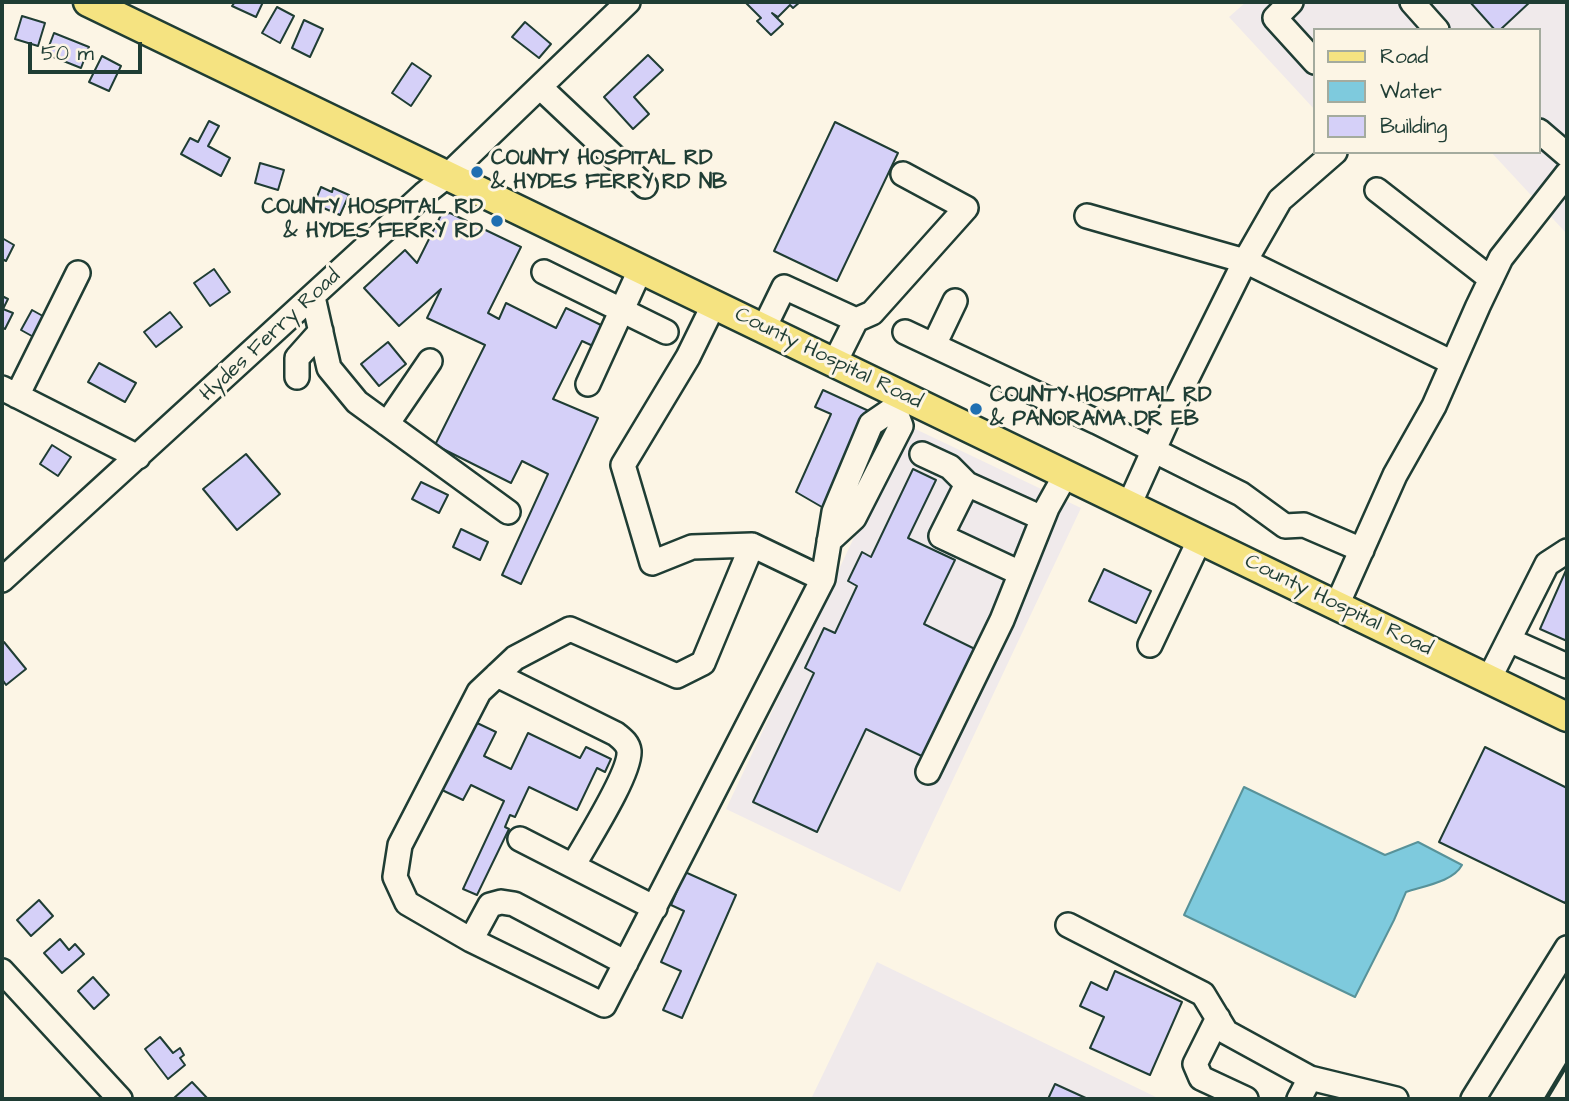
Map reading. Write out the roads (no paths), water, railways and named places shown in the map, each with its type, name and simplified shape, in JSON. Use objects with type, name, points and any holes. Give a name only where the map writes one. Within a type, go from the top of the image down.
[{"type":"main road","name":"County Hospital Road","points":[[88,2],[835,362],[902,404],[1066,474],[1567,717]]},
{"type":"street","name":"Hydes Ferry Road","points":[[2,580],[448,175],[628,2]]},
{"type":"street","points":[[1291,2],[1275,18],[1314,61]]},
{"type":"street","points":[[1412,2],[1435,28]]},
{"type":"street","points":[[540,87],[645,186]]},
{"type":"street","points":[[1541,133],[1567,155]]},
{"type":"street","points":[[1129,505],[1245,261],[1280,200],[1333,154]]},
{"type":"street","points":[[835,362],[856,320],[872,313],[966,208],[903,174]]},
{"type":"street","points":[[1337,606],[1395,475],[1434,407],[1501,258],[1567,174]]},
{"type":"street","points":[[1377,190],[1491,279]]},
{"type":"street","points":[[1087,216],[1245,261],[1453,363]]},
{"type":"street","points":[[588,384],[641,268]]},
{"type":"street","points":[[544,272],[666,332]]},
{"type":"street","points":[[78,273],[9,392],[138,457]]},
{"type":"street","points":[[764,328],[784,287],[856,320]]},
{"type":"street","points":[[313,298],[332,375],[357,402],[509,512]]},
{"type":"street","points":[[934,345],[955,302]]},
{"type":"street","points":[[714,304],[688,357],[623,464],[652,563],[692,547],[752,545],[823,579]]},
{"type":"street","points":[[297,377],[297,358],[321,331]]},
{"type":"street","points":[[905,332],[1097,422],[1241,494],[1285,526],[1304,525],[1362,550]]},
{"type":"street","points":[[387,424],[429,361]]},
{"type":"street","points":[[752,545],[703,663],[677,676],[570,629],[515,658],[479,692],[400,845],[395,877],[407,903],[471,940],[604,1005],[823,579],[834,512],[871,425],[902,404]]},
{"type":"street","points":[[922,454],[950,467],[967,484],[1042,518]]},
{"type":"street","points":[[928,772],[1002,620],[1042,518],[1066,474]]},
{"type":"street","points":[[967,484],[941,536],[1020,573]]},
{"type":"street","points":[[1150,645],[1200,539]]},
{"type":"street","points":[[1489,679],[1546,564],[1567,551]]},
{"type":"street","points":[[1509,640],[1567,666]]},
{"type":"street","points":[[497,675],[616,734],[624,740],[629,750],[625,771],[573,866]]},
{"type":"street","points":[[520,839],[655,908]]},
{"type":"street","points":[[471,940],[490,905],[501,902],[514,904],[626,963]]},
{"type":"street","points":[[1068,925],[1203,994],[1226,1032],[1310,1078],[1396,1099]]},
{"type":"street","points":[[1473,1099],[1567,948]]},
{"type":"street","points":[[2,971],[120,1099]]},
{"type":"street","points":[[1218,1018],[1195,1063],[1197,1072],[1201,1078],[1246,1099]]},
{"type":"street","points":[[1299,1099],[1310,1078]]},
{"type":"water","points":[[1244,787],[1385,855],[1418,842],[1462,865],[1452,876],[1406,892],[1355,997],[1184,915]]},
{"type":"railway","points":[[1546,1099],[1567,1064]]},
{"type":"place","name":"COUNTY HOSPITAL RD & HYDES FERRY RD NB","points":[[477,172]]},
{"type":"place","name":"COUNTY HOSPITAL RD & HYDES FERRY RD","points":[[497,221]]},
{"type":"place","name":"COUNTY HOSPITAL RD & PANORAMA DR EB","points":[[976,409]]}]
